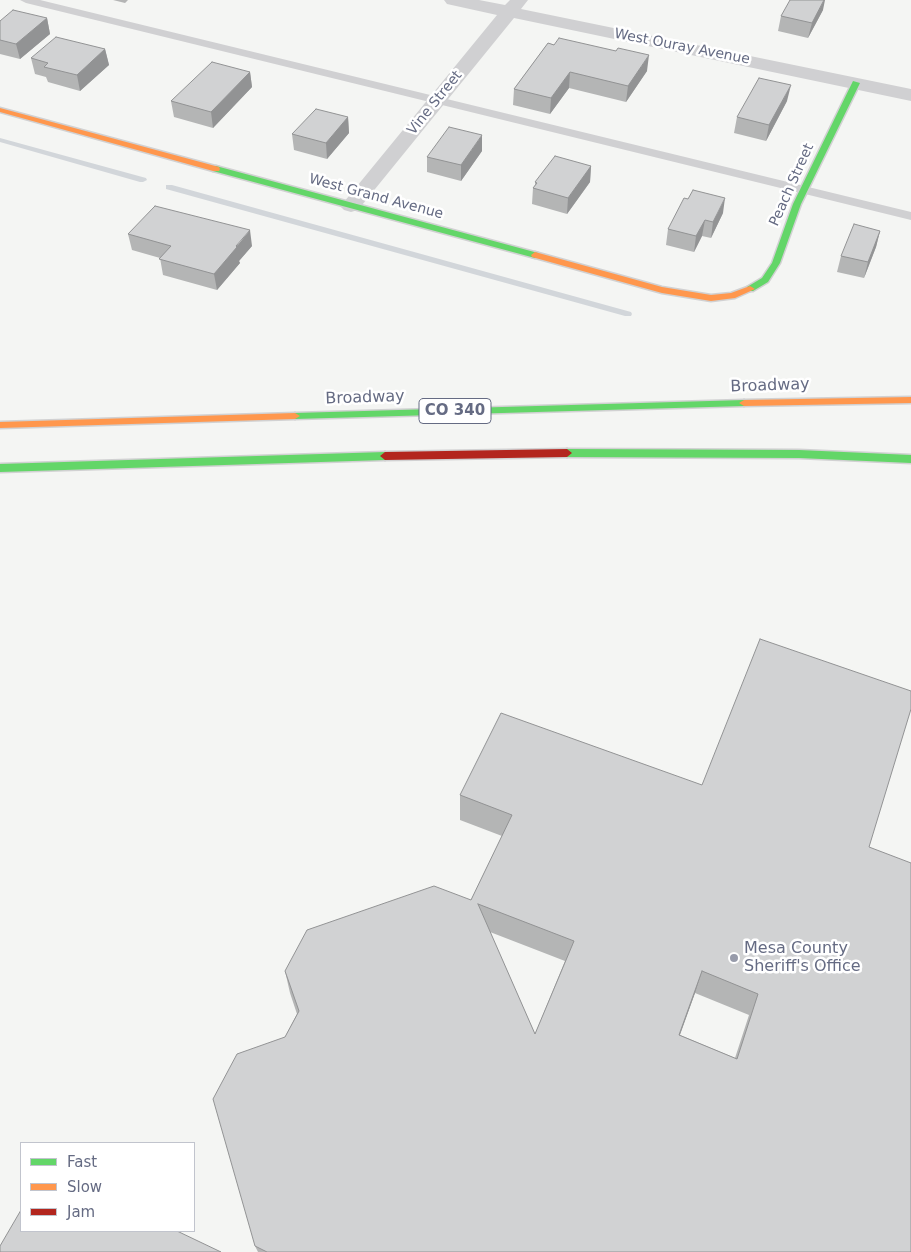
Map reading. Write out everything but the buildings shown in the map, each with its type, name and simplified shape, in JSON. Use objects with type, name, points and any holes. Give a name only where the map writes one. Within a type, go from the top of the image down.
[{"type":"main road","name":"Peach Street","points":[[746,291],[765,280],[776,263],[797,204],[856,83]]},
{"type":"main road","name":"West Grand Avenue","points":[[0,110],[689,296],[711,298],[732,296],[746,291]]},
{"type":"main road","name":"Broadway","points":[[0,425],[911,400]]},
{"type":"main road","points":[[0,468],[295,458],[530,453],[799,454],[911,459]]},
{"type":"street","name":"West Ouray Avenue","points":[[452,0],[514,6],[911,95]]},
{"type":"street","name":"Vine Street","points":[[351,206],[514,6]]},
{"type":"lane","points":[[26,0],[911,216]]},
{"type":"waterway","points":[[0,140],[143,180]]},
{"type":"waterway","points":[[169,187],[628,314]]},
{"type":"traffic: fast","points":[[750,289],[765,280],[776,263],[797,204],[856,83]]},
{"type":"traffic: fast","points":[[216,169],[535,255]]},
{"type":"traffic: fast","points":[[295,416],[744,403]]},
{"type":"traffic: fast","points":[[567,453],[799,454],[911,459]]},
{"type":"traffic: fast","points":[[0,468],[385,456]]},
{"type":"traffic: slow","points":[[0,110],[216,169]]},
{"type":"traffic: slow","points":[[535,255],[662,290],[711,298],[732,296],[750,289]]},
{"type":"traffic: slow","points":[[744,403],[911,400]]},
{"type":"traffic: slow","points":[[0,425],[295,416]]},
{"type":"traffic: jam","points":[[385,456],[567,453]]},
{"type":"place","name":"Mesa County Sheriff's Office","points":[[734,958]]}]
